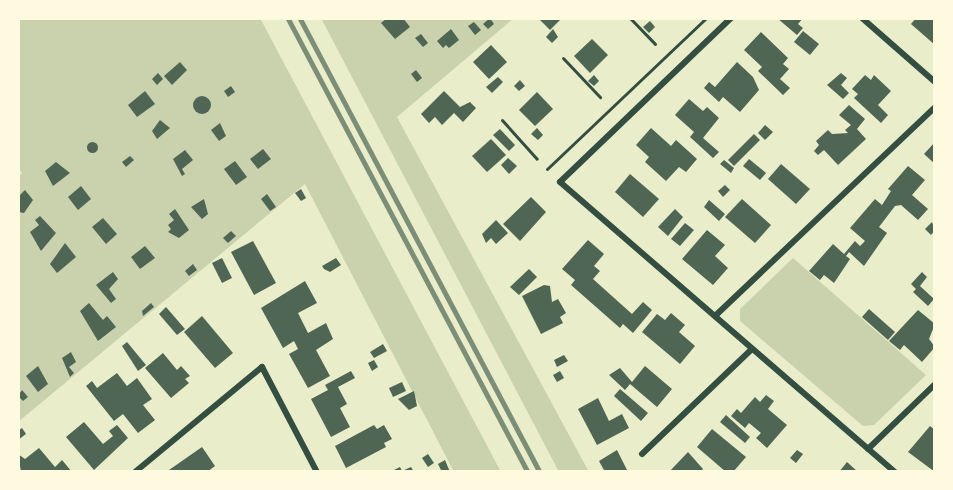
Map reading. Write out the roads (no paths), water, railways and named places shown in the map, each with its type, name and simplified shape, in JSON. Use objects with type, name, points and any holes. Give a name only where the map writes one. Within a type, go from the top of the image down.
[{"type":"street","points":[[730,18],[560,182],[895,472]]},
{"type":"street","points":[[862,18],[935,82]]},
{"type":"street","points":[[715,316],[935,107]]},
{"type":"street","points":[[642,454],[753,348]]},
{"type":"street","points":[[135,472],[262,368],[317,472]]},
{"type":"street","points":[[868,449],[935,384]]},
{"type":"railway","points":[[288,18],[528,472]]},
{"type":"railway","points":[[300,18],[540,472]]}]
